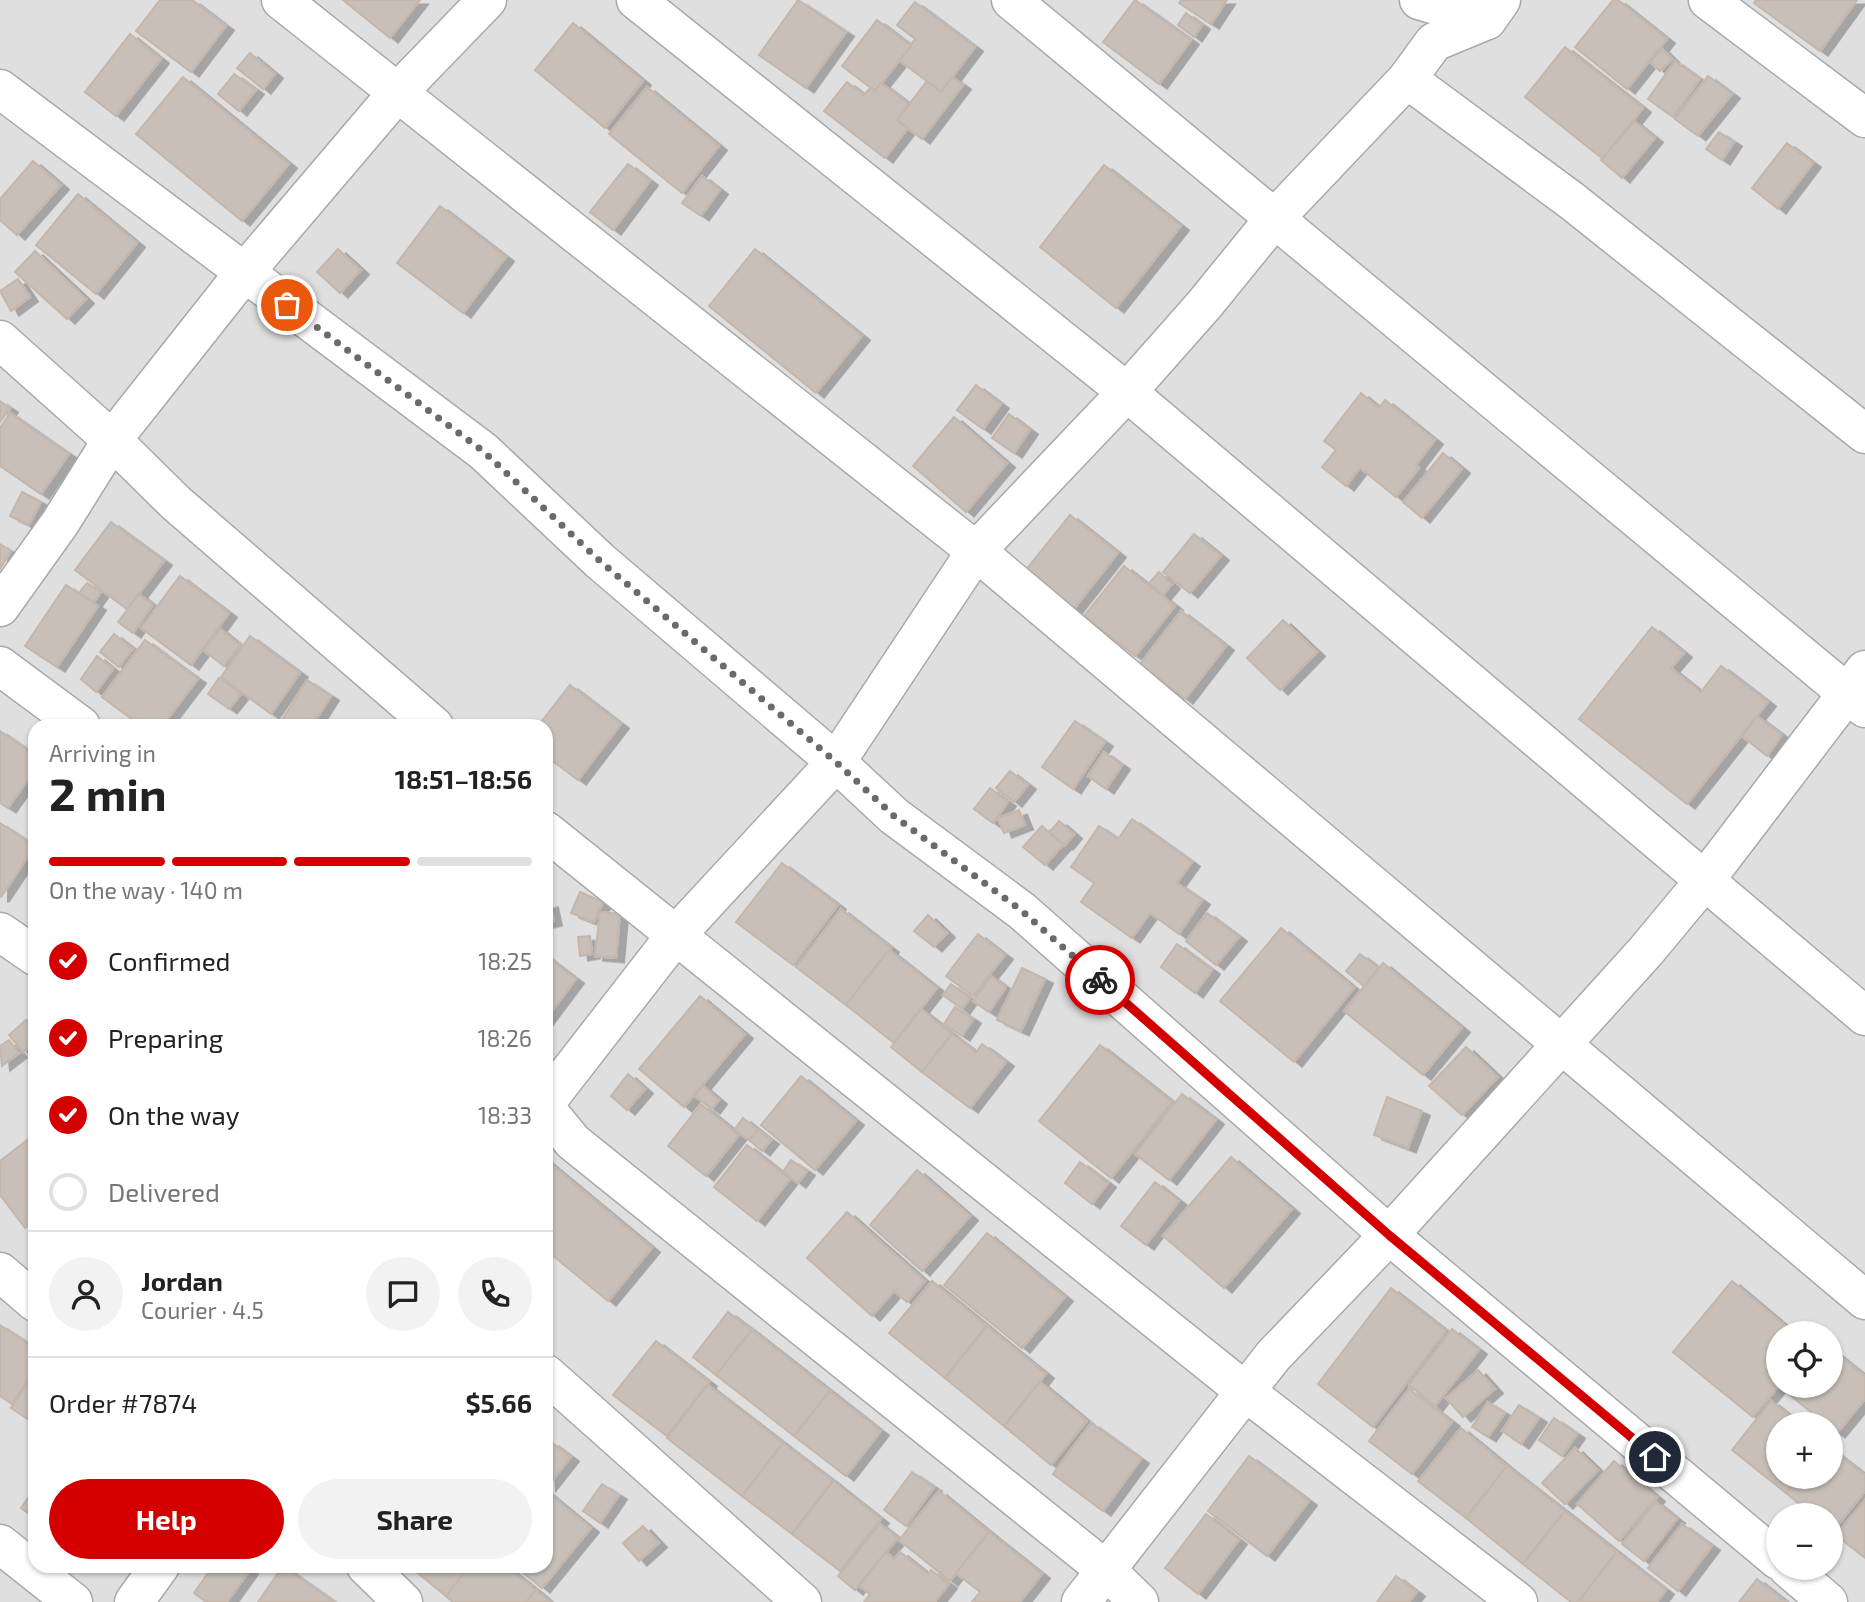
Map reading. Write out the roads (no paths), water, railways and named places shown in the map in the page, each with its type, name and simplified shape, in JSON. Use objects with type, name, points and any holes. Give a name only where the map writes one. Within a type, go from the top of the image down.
[{"type":"street","points":[[281,0],[976,551],[1559,1046],[1865,1300]]},
{"type":"street","points":[[0,607],[60,523],[112,440],[244,273],[398,92],[487,0]]},
{"type":"street","points":[[636,0],[1127,392],[1865,1016]]},
{"type":"street","points":[[1011,0],[1274,219],[1859,690],[1646,951],[1389,1235],[1273,1356],[1081,1602]]},
{"type":"street","points":[[1419,0],[1494,10]]},
{"type":"street","points":[[1708,0],[1865,118]]},
{"type":"street","points":[[553,1093],[675,936],[836,762],[976,551],[1127,392],[1204,305],[1274,219],[1407,79],[1434,42],[1494,10]]},
{"type":"street","points":[[1407,79],[1572,201],[1865,434]]},
{"type":"street","points":[[0,89],[483,451],[600,561],[836,762],[894,816],[1022,911],[1389,1235],[1766,1550]]},
{"type":"street","points":[[0,340],[112,440],[176,503],[426,719]]},
{"type":"street","points":[[0,666],[72,719]]},
{"type":"street","points":[[553,837],[934,1139],[1246,1392],[1518,1602]]},
{"type":"street","points":[[0,932],[28,951]]},
{"type":"street","points":[[553,1118],[573,1142],[1107,1571],[1139,1602]]},
{"type":"street","points":[[0,1272],[28,1296]]},
{"type":"street","points":[[553,1380],[802,1602]]},
{"type":"street","points":[[0,1544],[28,1566]]},
{"type":"street","points":[[36,1573],[73,1602]]},
{"type":"street","points":[[134,1602],[155,1573]]},
{"type":"street","points":[[373,1573],[403,1602]]},
{"type":"street","points":[[1802,1580],[1828,1602]]}]
